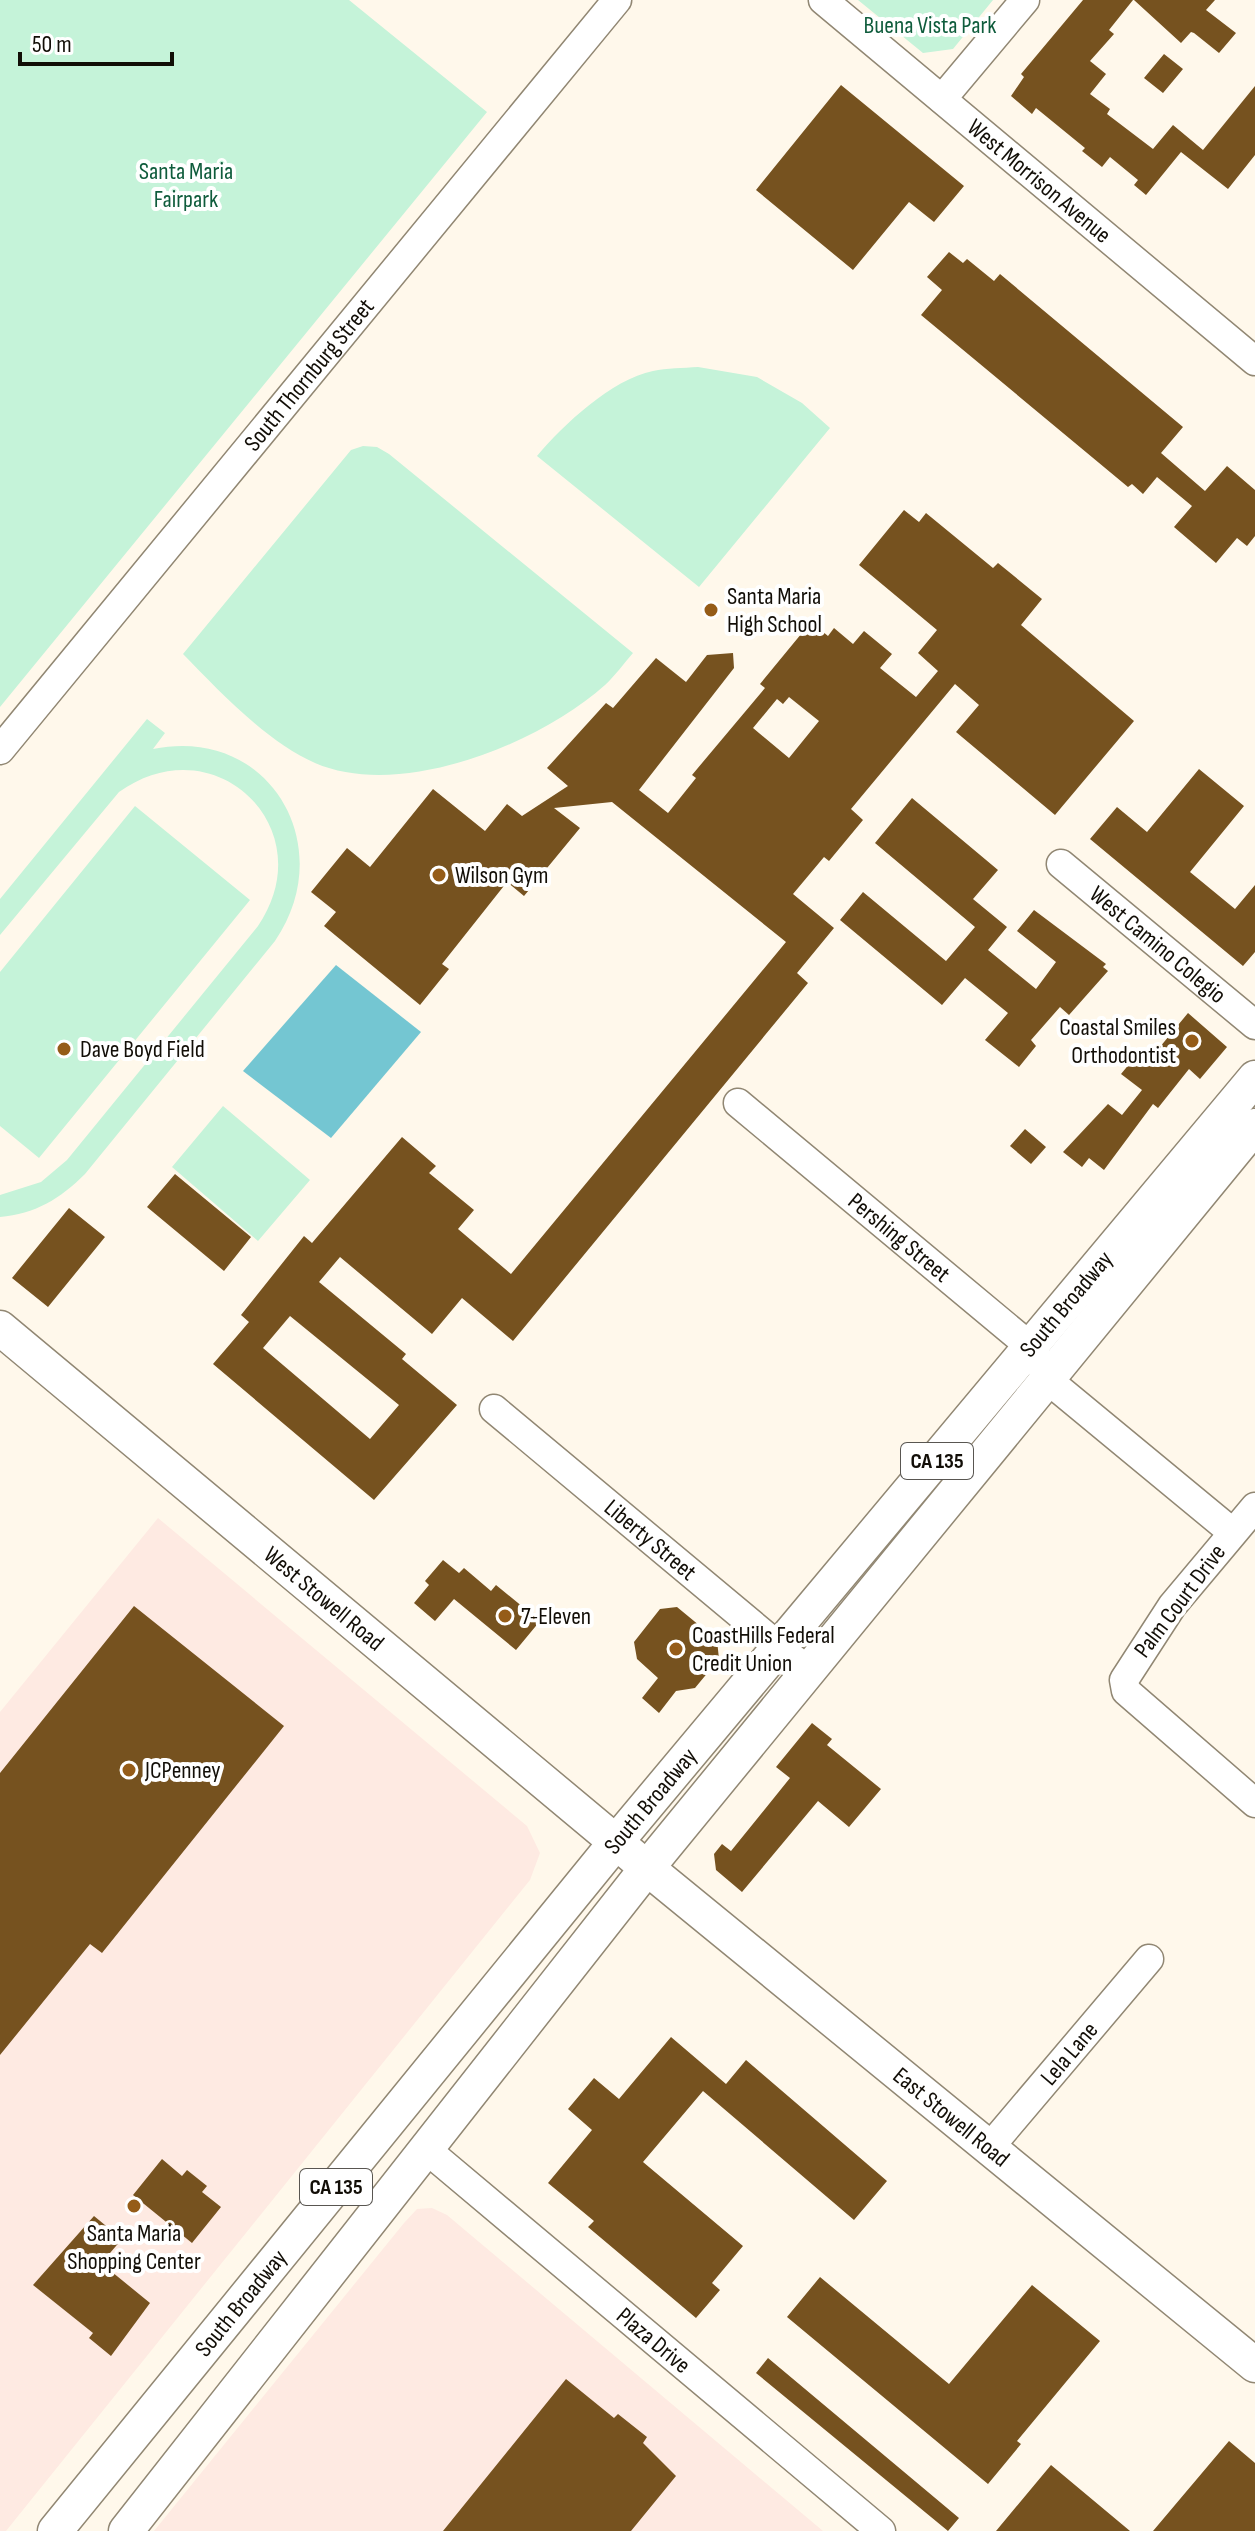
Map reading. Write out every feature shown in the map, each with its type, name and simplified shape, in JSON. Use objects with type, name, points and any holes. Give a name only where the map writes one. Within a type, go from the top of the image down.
[{"type":"main road","name":"South Broadway","points":[[55,2531],[616,1842],[1255,1078]]},
{"type":"main road","name":"South Broadway","points":[[126,2531],[647,1868],[1255,1126]]},
{"type":"main road","name":"West Stowell Road","points":[[0,1328],[647,1868]]},
{"type":"main road","name":"East Stowell Road","points":[[647,1868],[989,2148],[1251,2353]]},
{"type":"street","name":"South Thornburg Street","points":[[0,750],[617,0]]},
{"type":"street","name":"West Morrison Avenue","points":[[823,0],[1255,361]]},
{"type":"street","points":[[942,99],[1025,0]]},
{"type":"street","name":"West Camino Colegio","points":[[1061,864],[1255,1025]]},
{"type":"street","name":"Pershing Street","points":[[738,1103],[1032,1348],[1048,1380]]},
{"type":"street","name":"Palm Court Drive","points":[[1048,1380],[1232,1532]]},
{"type":"street","name":"Liberty Street","points":[[494,1409],[808,1671]]},
{"type":"street","name":"Palm Court Drive","points":[[1255,1507],[1172,1606],[1124,1680],[1126,1691],[1255,1803]]},
{"type":"street","name":"Lela Lane","points":[[989,2148],[1149,1959]]},
{"type":"street","name":"Plaza Drive","points":[[427,2150],[881,2531]]},
{"type":"shaded area","name":"Santa Maria Shopping Center","points":[[158,1518],[527,1826],[540,1853],[530,1880],[6,2531],[0,2531],[0,1712]]},
{"type":"shaded area","points":[[432,2208],[447,2215],[823,2531],[154,2531],[404,2223],[417,2209]]},
{"type":"green space","name":"Santa Maria Fairpark","points":[[0,0],[349,0],[487,112],[0,707]]},
{"type":"green space","name":"Buena Vista Park","points":[[858,0],[993,0],[953,49],[923,53]]},
{"type":"green space","points":[[698,367],[757,377],[802,403],[830,428],[699,587],[537,456],[574,418],[621,383],[653,371]]},
{"type":"green space","points":[[363,446],[377,447],[389,454],[633,653],[609,681],[577,707],[544,727],[468,760],[427,770],[387,775],[349,773],[297,754],[262,729],[183,654],[351,450]]},
{"type":"green space","points":[[147,719],[165,733],[153,749],[194,746],[230,756],[260,774],[282,800],[296,832],[300,868],[293,904],[275,941],[85,1174],[46,1204],[25,1213],[0,1217],[0,1195],[41,1182],[67,1160],[258,926],[275,890],[278,854],[268,823],[249,797],[223,778],[190,770],[155,774],[119,792],[0,935],[0,899]]},
{"type":"green space","name":"Dave Boyd Field","points":[[135,806],[250,900],[39,1158],[0,1126],[0,972]]},
{"type":"green space","points":[[223,1106],[310,1180],[258,1241],[172,1167]]},
{"type":"water","points":[[336,965],[421,1032],[331,1138],[243,1071]]},
{"type":"building","points":[[1083,0],[1133,0],[1109,30],[1114,34],[1090,61],[1106,74],[1090,94],[1110,109],[1107,114],[1153,149],[1173,125],[1203,150],[1255,86],[1255,155],[1228,189],[1181,152],[1146,195],[1134,185],[1138,180],[1110,157],[1102,167],[1082,151],[1085,148],[1036,108],[1032,114],[1011,96],[1024,77],[1021,74]]},
{"type":"building","points":[[1134,0],[1215,0],[1206,10],[1236,33],[1219,53],[1191,32],[1181,43]]},
{"type":"building","points":[[1164,54],[1183,69],[1163,93],[1144,78]]},
{"type":"building","points":[[841,85],[964,186],[934,222],[909,202],[853,270],[756,190]]},
{"type":"building","points":[[949,252],[963,263],[967,259],[994,281],[1000,274],[1183,427],[1161,453],[1205,491],[1227,466],[1255,490],[1255,536],[1247,546],[1237,538],[1216,563],[1174,527],[1192,506],[1157,477],[1143,494],[1132,484],[1128,487],[921,315],[942,290],[927,277]]},
{"type":"building","points":[[904,510],[919,522],[926,513],[993,568],[998,563],[1042,599],[1021,625],[1134,721],[1055,815],[956,732],[979,705],[955,684],[851,809],[863,820],[829,861],[824,857],[793,894],[834,928],[797,973],[808,983],[513,1341],[462,1298],[432,1334],[340,1257],[319,1282],[406,1354],[402,1359],[457,1405],[374,1500],[213,1364],[249,1322],[241,1315],[304,1236],[312,1243],[402,1137],[436,1166],[429,1173],[474,1210],[458,1229],[511,1274],[786,942],[612,802],[554,808],[580,828],[524,896],[507,882],[442,964],[449,969],[420,1005],[324,926],[336,912],[311,892],[347,848],[370,867],[433,789],[485,831],[507,804],[522,816],[568,786],[547,768],[606,703],[613,708],[656,658],[686,682],[707,655],[733,653],[734,668],[639,790],[668,813],[696,778],[692,775],[765,688],[760,684],[811,622],[828,636],[834,628],[853,644],[864,631],[892,654],[880,668],[916,697],[938,671],[918,653],[937,630],[859,565]],"holes":[[[789,697],[819,721],[789,758],[753,728],[777,699],[783,704]],[[290,1316],[399,1405],[370,1439],[263,1348]]]},
{"type":"building","points":[[1199,769],[1244,806],[1190,872],[1235,909],[1255,885],[1255,952],[1243,966],[1090,839],[1117,807],[1147,832]]},
{"type":"building","points":[[912,798],[998,870],[973,899],[1007,927],[988,950],[1036,989],[1056,962],[1017,931],[1034,910],[1106,964],[1103,967],[1108,971],[1069,1015],[1060,1007],[1031,1040],[1036,1046],[1019,1067],[985,1040],[1008,1013],[965,978],[942,1005],[840,920],[863,892],[946,961],[975,927],[875,843]]},
{"type":"building","points":[[1188,1013],[1227,1047],[1200,1079],[1189,1069],[1158,1108],[1153,1104],[1104,1170],[1089,1158],[1082,1167],[1063,1152],[1108,1104],[1122,1115],[1142,1090],[1121,1074],[1140,1051],[1150,1059]]},
{"type":"building","points":[[1025,1129],[1046,1147],[1031,1164],[1010,1146]]},
{"type":"building","points":[[175,1174],[251,1237],[224,1271],[147,1207]]},
{"type":"building","points":[[69,1208],[105,1237],[48,1307],[12,1278]]},
{"type":"building","points":[[443,1560],[459,1573],[464,1568],[491,1591],[496,1585],[540,1621],[516,1650],[454,1599],[435,1621],[414,1603],[429,1585],[425,1581]]},
{"type":"building","points":[[134,1606],[284,1726],[102,1953],[90,1944],[0,2055],[0,1773]]},
{"type":"building","points":[[677,1607],[717,1640],[719,1659],[695,1688],[676,1691],[659,1713],[642,1698],[658,1678],[637,1659],[634,1642],[660,1609]]},
{"type":"building","points":[[812,1723],[832,1739],[827,1745],[881,1789],[849,1827],[818,1801],[742,1892],[716,1870],[714,1854],[722,1844],[731,1851],[790,1778],[776,1767]]},
{"type":"building","points":[[671,2037],[726,2084],[746,2060],[887,2181],[854,2220],[703,2091],[643,2162],[743,2246],[712,2283],[720,2290],[696,2318],[588,2227],[594,2221],[548,2183],[592,2130],[568,2109],[594,2078],[619,2099]]},
{"type":"building","points":[[162,2159],[182,2176],[187,2170],[207,2186],[202,2192],[221,2207],[192,2243],[133,2195]]},
{"type":"building","points":[[94,2216],[122,2239],[110,2253],[120,2261],[112,2272],[150,2303],[111,2356],[89,2338],[93,2333],[33,2285]]},
{"type":"building","points":[[820,2277],[949,2384],[1032,2285],[1100,2341],[1017,2441],[1021,2444],[988,2484],[787,2317]]},
{"type":"building","points":[[768,2358],[959,2518],[948,2531],[756,2373]]},
{"type":"building","points":[[566,2379],[614,2418],[618,2414],[647,2437],[643,2443],[676,2476],[631,2531],[443,2531]]},
{"type":"building","points":[[1229,2441],[1255,2463],[1255,2531],[1153,2531]]},
{"type":"building","points":[[1051,2465],[1130,2531],[996,2531]]},
{"type":"place","name":"Santa Maria High School","points":[[711,610]]},
{"type":"place","name":"Wilson Gym","points":[[439,875]]},
{"type":"place","name":"Coastal Smiles Orthodontist","points":[[1192,1041]]},
{"type":"place","name":"Dave Boyd Field","points":[[64,1049]]},
{"type":"place","name":"7-Eleven","points":[[505,1616]]},
{"type":"place","name":"CoastHills Federal Credit Union","points":[[676,1649]]},
{"type":"place","name":"JCPenney","points":[[129,1770]]},
{"type":"place","name":"Santa Maria Shopping Center","points":[[134,2206]]}]
